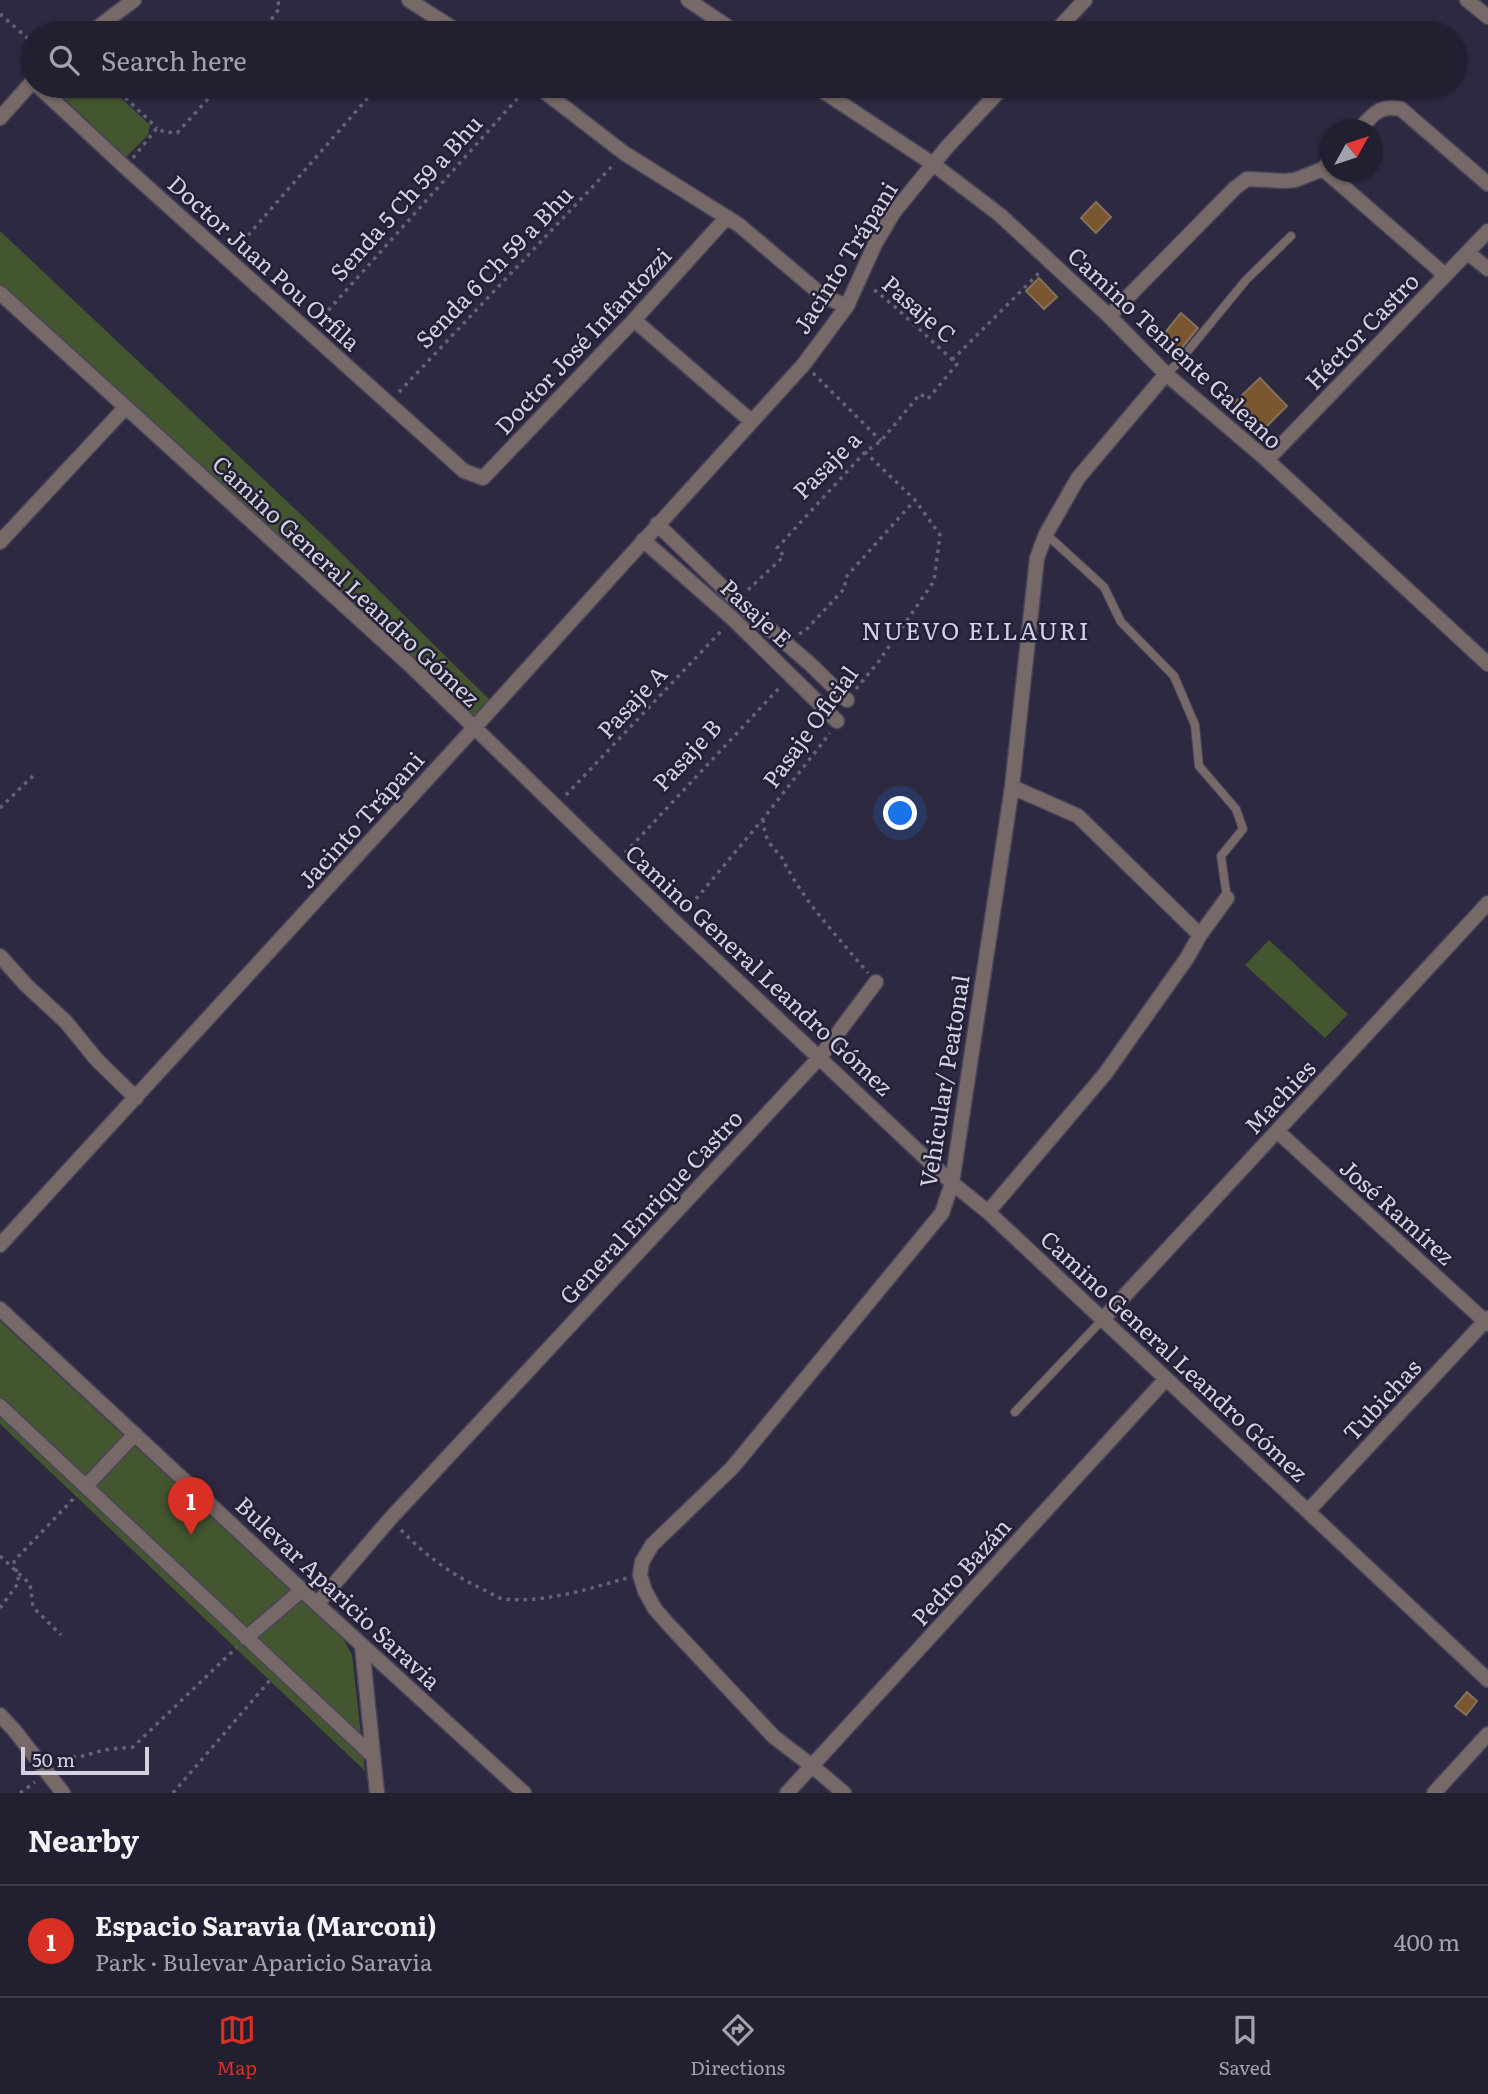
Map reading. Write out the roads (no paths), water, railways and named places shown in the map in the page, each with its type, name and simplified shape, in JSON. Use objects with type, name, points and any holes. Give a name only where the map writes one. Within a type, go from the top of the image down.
[{"type":"street","points":[[106,21],[134,0]]},
{"type":"street","points":[[409,0],[441,21]]},
{"type":"street","points":[[688,0],[719,21]]},
{"type":"street","points":[[1065,21],[1085,0]]},
{"type":"street","points":[[1468,0],[1485,10]]},
{"type":"street","points":[[0,118],[21,94]]},
{"type":"street","name":"Doctor Juan Pou Orfila","points":[[51,98],[464,471]]},
{"type":"street","points":[[553,98],[624,153],[727,217],[823,296],[847,306]]},
{"type":"street","name":"Camino Teniente Galeano","points":[[834,98],[933,164],[1000,215],[1109,316],[1166,374],[1267,460],[1488,664]]},
{"type":"street","name":"Jacinto Trápani","points":[[0,1245],[804,363],[847,306],[875,244],[894,212],[993,98]]},
{"type":"street","points":[[1370,119],[1380,109],[1401,109],[1488,184]]},
{"type":"street","points":[[1109,316],[1247,179],[1295,180],[1320,168]]},
{"type":"street","points":[[1345,182],[1445,275]]},
{"type":"street","name":"Doctor José Infantozzi","points":[[464,471],[483,478],[634,320],[727,217]]},
{"type":"street","name":"Héctor Castro","points":[[1267,460],[1488,231]]},
{"type":"street","points":[[1468,253],[1488,269]]},
{"type":"street","name":"Camino General Leandro Gómez","points":[[0,293],[411,666],[676,923],[952,1183],[988,1212],[1488,1680]]},
{"type":"street","points":[[634,320],[751,421]]},
{"type":"street","name":"Vehicular/ Peatonal","points":[[812,1766],[774,1737],[655,1609],[640,1575],[642,1563],[652,1545],[732,1468],[942,1213],[952,1183],[1012,787],[1037,558],[1046,534],[1078,478],[1166,374]]},
{"type":"street","points":[[0,542],[125,408]]},
{"type":"street","name":"Pasaje E","points":[[657,524],[737,601],[847,700]]},
{"type":"street","name":"Pasaje E","points":[[643,540],[733,619],[837,721]]},
{"type":"street","points":[[733,619],[737,601]]},
{"type":"street","points":[[791,675],[809,663]]},
{"type":"street","points":[[1012,787],[1078,816],[1200,935]]},
{"type":"street","points":[[988,1212],[1105,1074],[1227,898]]},
{"type":"street","name":"Machies","points":[[1103,1319],[1488,903]]},
{"type":"street","points":[[0,956],[136,1098]]},
{"type":"street","name":"General Enrique Castro","points":[[317,1604],[390,1519],[820,1057],[876,982]]},
{"type":"street","name":"José Ramírez","points":[[1277,1131],[1487,1321]]},
{"type":"street","name":"Bulevar Aparicio Saravia","points":[[0,1309],[524,1793]]},
{"type":"street","name":"Tubichas","points":[[1308,1511],[1487,1321]]},
{"type":"street","name":"Pedro Bazán","points":[[787,1793],[1166,1379]]},
{"type":"street","points":[[0,1406],[373,1756]]},
{"type":"street","points":[[86,1486],[135,1434]]},
{"type":"street","points":[[246,1637],[302,1590]]},
{"type":"street","points":[[362,1646],[377,1793]]},
{"type":"street","points":[[0,1716],[15,1731],[63,1793]]},
{"type":"street","points":[[1434,1793],[1488,1734]]},
{"type":"street","points":[[812,1766],[844,1793]]},
{"type":"lane","points":[[1166,374],[1246,280],[1291,236]]},
{"type":"lane","points":[[1046,534],[1104,587],[1121,622],[1174,676],[1195,725],[1199,766],[1236,809],[1243,829],[1221,856],[1227,898]]},
{"type":"lane","points":[[1015,1412],[1103,1319]]},
{"type":"place","name":"Espacio Saravia (Marconi)","points":[[191,1535]]},
{"type":"district","name":"NUEVO ELLAURI","points":[[976,629]]}]
